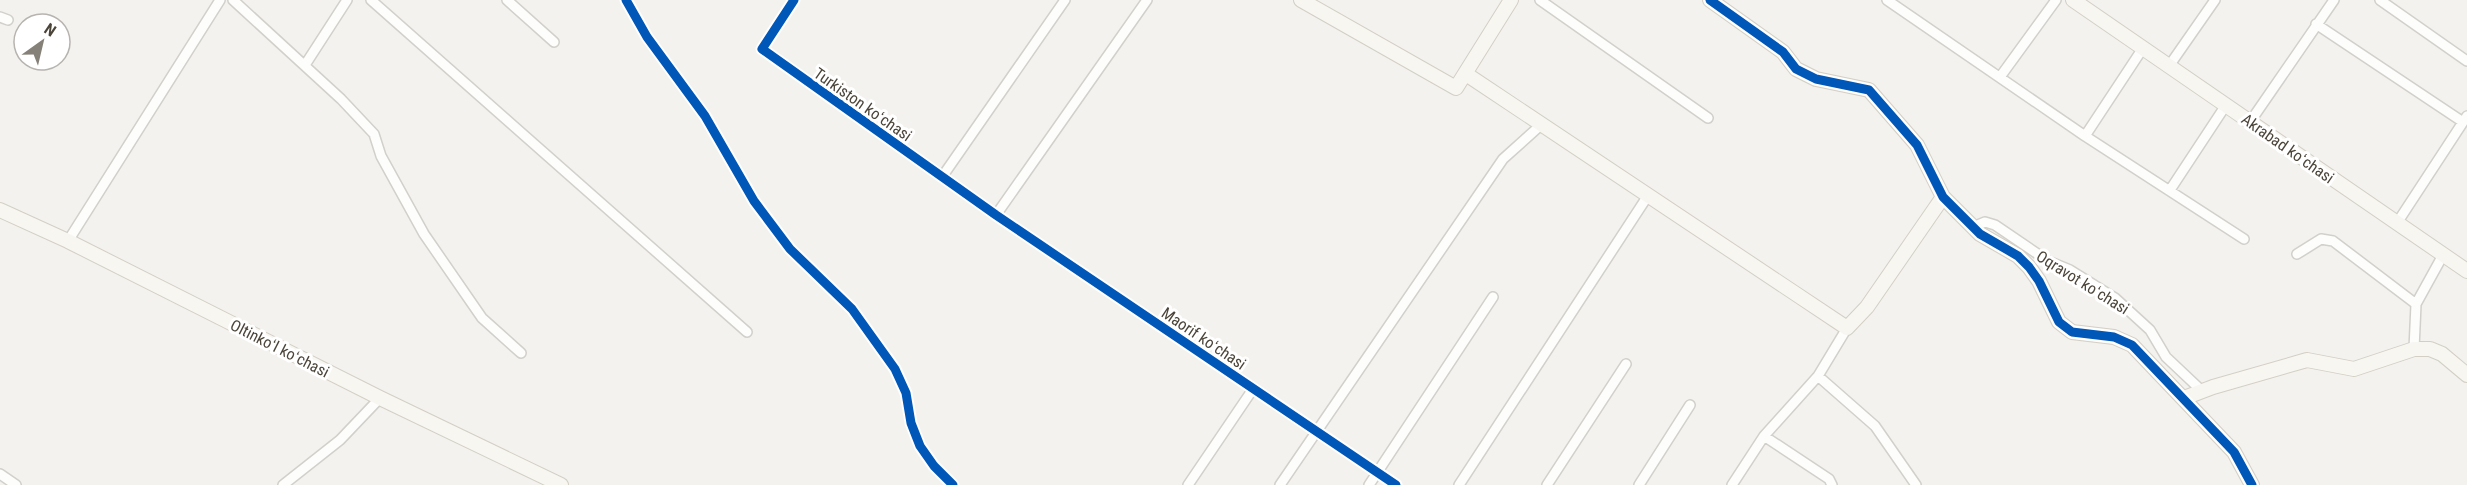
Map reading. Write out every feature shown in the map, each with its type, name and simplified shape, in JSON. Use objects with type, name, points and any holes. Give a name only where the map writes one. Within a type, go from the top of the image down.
[{"type":"street","points":[[68,241],[220,0]]},
{"type":"street","points":[[233,0],[374,134],[381,156],[424,234],[482,318],[521,352]]},
{"type":"street","points":[[304,65],[347,0]]},
{"type":"street","points":[[371,0],[747,332]]},
{"type":"street","points":[[507,0],[554,42]]},
{"type":"street","points":[[626,0],[647,37],[705,116],[754,201],[790,249],[852,309],[895,369],[906,393],[912,423],[920,446],[934,466],[953,485]]},
{"type":"street","name":"Turkiston koʻchasi","points":[[794,0],[762,49],[996,215]]},
{"type":"street","points":[[942,177],[1065,0]]},
{"type":"street","points":[[996,215],[1147,0]]},
{"type":"street","points":[[1301,0],[1456,88],[1511,0]]},
{"type":"street","points":[[1539,0],[1708,118]]},
{"type":"street","points":[[1710,0],[1783,52],[1796,69],[1816,79],[1869,90],[1917,145],[1943,197],[1980,234],[2018,256],[2029,267],[2039,281],[2059,322],[2072,332],[2123,340],[2132,345],[2234,452],[2252,485]]},
{"type":"street","points":[[1887,0],[2085,135],[2244,239]]},
{"type":"street","points":[[2000,77],[2056,0]]},
{"type":"street","name":"Akrabad koʻchasi","points":[[2073,0],[2467,271]]},
{"type":"street","points":[[2169,66],[2215,0]]},
{"type":"street","points":[[2250,122],[2334,0]]},
{"type":"street","points":[[2380,0],[2467,61]]},
{"type":"street","points":[[2316,24],[2465,119],[2397,223]]},
{"type":"street","points":[[2085,135],[2143,48]]},
{"type":"street","points":[[1466,74],[1847,328]]},
{"type":"street","points":[[2170,190],[2226,105]]},
{"type":"street","points":[[1280,485],[1503,159],[1542,124]]},
{"type":"street","points":[[1459,485],[1649,194]]},
{"type":"street","points":[[1732,485],[1764,436],[1818,376],[1847,328],[1867,307],[1943,197]]},
{"type":"street","name":"Oltinkoʻl koʻchasi","points":[[0,210],[68,241],[380,399],[561,485]]},
{"type":"street","name":"Maorif koʻchasi","points":[[996,215],[1396,485]]},
{"type":"street","name":"Oqravot koʻchasi","points":[[1973,227],[1985,222],[1995,225],[2048,261],[2070,270],[2115,298],[2150,330],[2166,357],[2202,391]]},
{"type":"street","points":[[2297,254],[2321,240],[2332,241],[2416,304]]},
{"type":"street","points":[[2414,349],[2416,304],[2443,255]]},
{"type":"street","points":[[1369,485],[1493,297]]},
{"type":"street","points":[[2184,398],[2307,360],[2354,369],[2414,349],[2430,349],[2442,354],[2467,375]]},
{"type":"street","points":[[1547,485],[1626,364]]},
{"type":"street","points":[[1818,376],[1875,426],[1916,485]]},
{"type":"street","name":"Maorif koʻchasi","points":[[1188,485],[1253,389]]},
{"type":"street","points":[[283,485],[323,456],[380,399]]},
{"type":"street","points":[[1639,485],[1690,405]]},
{"type":"street","points":[[1764,436],[1829,479],[1832,485]]},
{"type":"street","points":[[0,474],[16,485]]},
{"type":"cycle path","points":[[626,0],[647,37],[705,116],[754,201],[790,249],[852,309],[895,369],[906,393],[911,423],[920,446],[934,466],[953,485]]},
{"type":"cycle path","points":[[794,0],[762,49],[996,215],[1396,485]]},
{"type":"cycle path","points":[[1710,0],[1783,52],[1796,69],[1816,79],[1869,90],[1917,145],[1943,197],[1980,234],[2018,256],[2029,267],[2039,281],[2059,322],[2072,332],[2114,337],[2132,345],[2234,452],[2252,485]]}]
